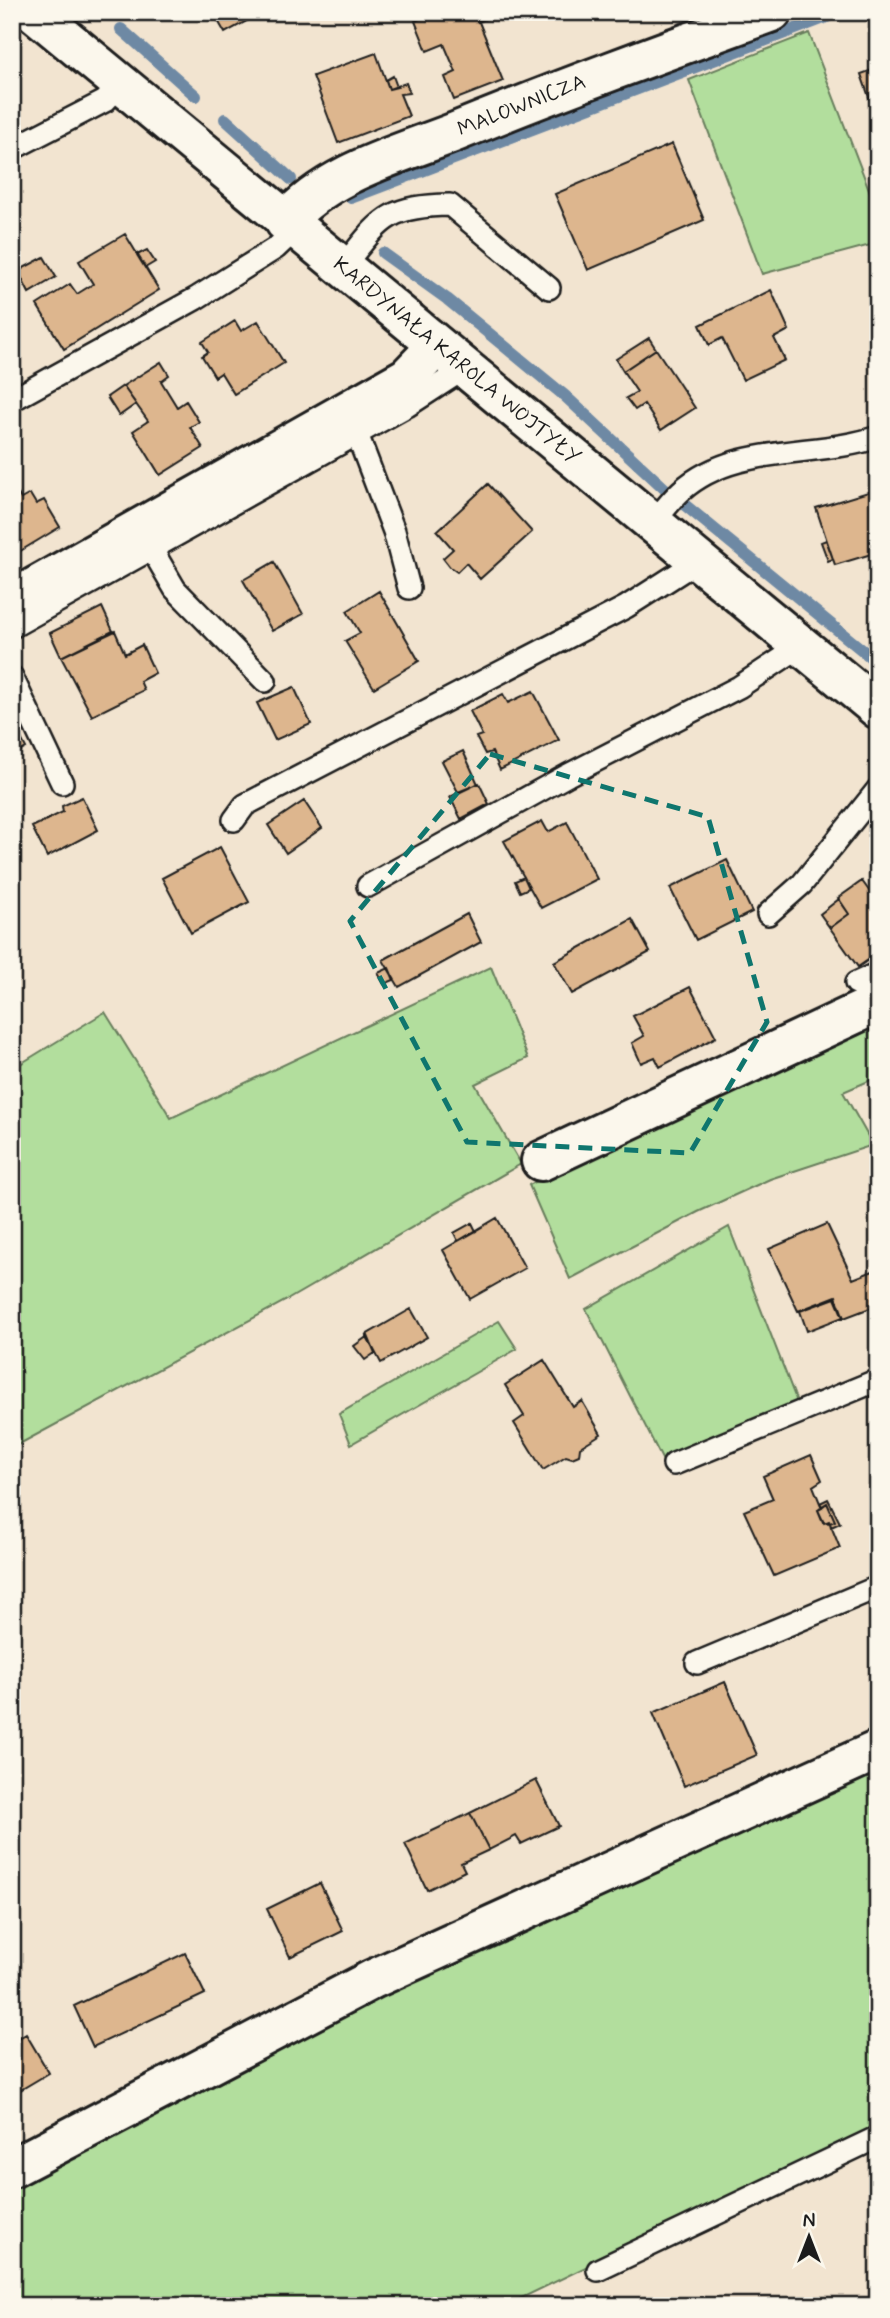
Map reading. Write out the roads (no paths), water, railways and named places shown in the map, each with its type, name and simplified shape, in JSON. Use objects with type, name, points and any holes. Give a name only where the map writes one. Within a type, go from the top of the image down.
[{"type":"street","name":"KARDYNAŁA KAROLA WOJTYŁY","points":[[34,12],[450,357],[659,515],[698,561],[878,709]]},
{"type":"street","name":"MALOWNICZA","points":[[290,226],[303,201],[334,181],[539,98],[772,12]]},
{"type":"street","points":[[12,600],[407,377],[450,357]]},
{"type":"street","points":[[541,1161],[867,993]]},
{"type":"street","points":[[12,2168],[373,1979],[878,1749]]},
{"type":"lane","points":[[12,149],[105,101],[120,85]]},
{"type":"lane","points":[[342,268],[380,220],[414,205],[450,205],[549,288]]},
{"type":"lane","points":[[12,400],[195,299],[276,247],[290,226]]},
{"type":"lane","points":[[12,627],[357,434],[450,357]]},
{"type":"lane","points":[[357,434],[394,531],[409,588]]},
{"type":"lane","points":[[659,515],[682,490],[721,466],[779,453],[852,445],[878,436]]},
{"type":"lane","points":[[150,548],[175,589],[265,681]]},
{"type":"lane","points":[[234,820],[245,805],[626,607],[698,561]]},
{"type":"lane","points":[[368,886],[568,775],[739,687],[801,646]]},
{"type":"lane","points":[[12,677],[62,783]]},
{"type":"lane","points":[[768,914],[802,884],[878,789]]},
{"type":"lane","points":[[867,993],[878,973]]},
{"type":"lane","points":[[674,1464],[878,1380]]},
{"type":"lane","points":[[697,1663],[878,1587]]},
{"type":"lane","points":[[598,2270],[878,2137]]},
{"type":"waterway","points":[[351,198],[827,17]]},
{"type":"waterway","points":[[121,29],[196,96]]},
{"type":"waterway","points":[[225,119],[291,179]]},
{"type":"waterway","points":[[383,253],[447,299],[565,396],[664,488],[878,663]]}]
